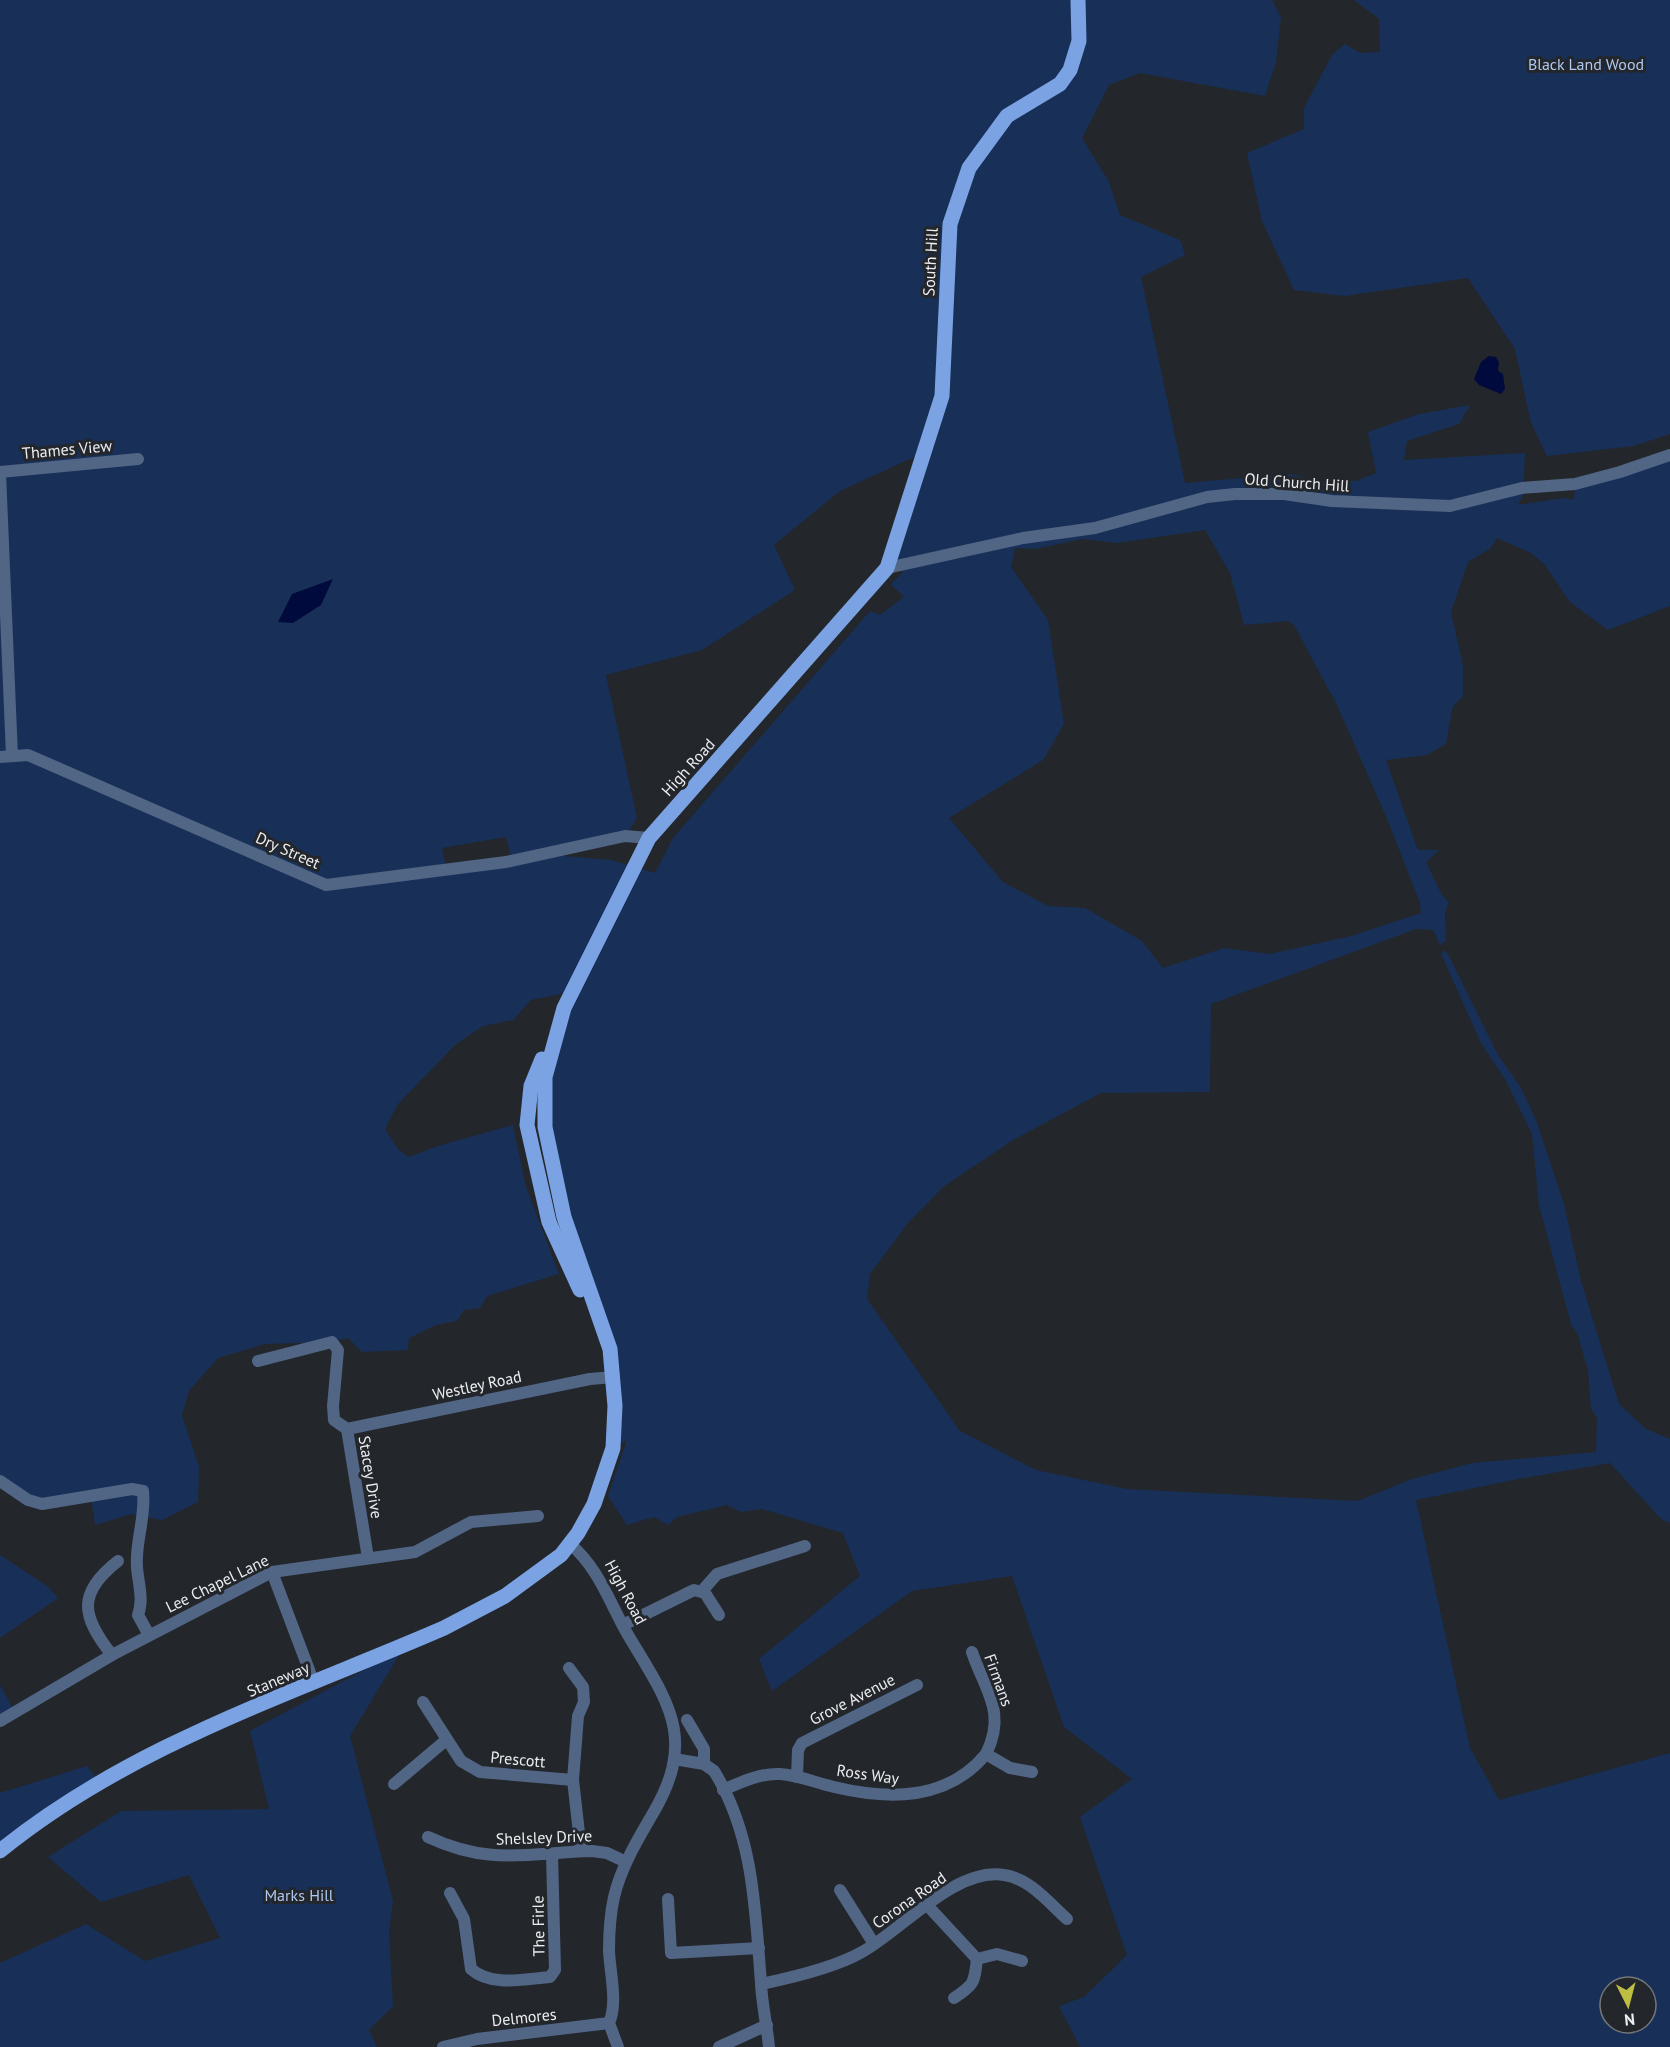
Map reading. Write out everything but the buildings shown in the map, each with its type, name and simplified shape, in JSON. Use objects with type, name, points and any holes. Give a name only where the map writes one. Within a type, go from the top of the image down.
[{"type":"main road","name":"South Hill","points":[[887,568],[942,396],[950,224],[969,168],[1007,116],[1060,84],[1070,70],[1079,41],[1078,0]]},
{"type":"main road","name":"High Road","points":[[570,1544],[594,1504],[613,1448],[614,1377],[610,1349],[564,1217],[547,1143],[545,1077],[564,1008],[649,838],[887,568]]},
{"type":"main road","name":"Staneway","points":[[0,1851],[62,1804],[123,1768],[212,1726],[444,1628],[491,1605],[539,1574],[570,1544]]},
{"type":"street","name":"Old Church Hill","points":[[887,568],[939,554],[1023,538],[1095,528],[1207,497],[1235,494],[1284,494],[1332,501],[1457,505],[1522,488],[1575,484],[1670,455]]},
{"type":"street","name":"Thames View","points":[[0,472],[138,459]]},
{"type":"street","points":[[0,472],[6,756]]},
{"type":"street","name":"Dry Street","points":[[6,756],[28,755],[326,885],[506,862],[625,836],[649,838]]},
{"type":"street","name":"Stacey Drive","points":[[258,1361],[332,1342],[338,1350],[334,1420],[347,1429],[368,1558]]},
{"type":"street","name":"Westley Road","points":[[347,1429],[590,1379],[614,1377]]},
{"type":"street","points":[[0,1481],[28,1500],[42,1504],[132,1489],[143,1491],[145,1504],[136,1564],[142,1605],[138,1615],[148,1635]]},
{"type":"street","name":"Lee Chapel Lane","points":[[0,1721],[112,1654],[272,1572],[415,1552],[471,1522],[538,1516]]},
{"type":"street","name":"High Road","points":[[570,1544],[593,1568],[666,1699],[675,1733],[674,1759],[663,1796],[626,1862],[614,1898],[610,1926],[612,2008],[609,2023],[618,2047]]},
{"type":"street","points":[[623,1625],[685,1592],[702,1591],[717,1574],[805,1546]]},
{"type":"street","points":[[112,1654],[91,1623],[90,1594],[97,1577],[118,1561]]},
{"type":"street","points":[[272,1572],[314,1683]]},
{"type":"street","points":[[702,1591],[719,1615]]},
{"type":"street","name":"Firmans","points":[[972,1652],[995,1711],[993,1737],[986,1754]]},
{"type":"street","points":[[569,1668],[583,1687],[584,1702],[578,1716],[573,1780],[581,1851]]},
{"type":"street","name":"Grove Avenue","points":[[797,1777],[798,1750],[802,1743],[917,1685]]},
{"type":"street","name":"Prescott","points":[[423,1702],[445,1741],[461,1761],[480,1772],[573,1780]]},
{"type":"street","points":[[687,1720],[704,1749],[704,1764]]},
{"type":"street","points":[[394,1784],[445,1741]]},
{"type":"street","points":[[986,1754],[1010,1768],[1032,1773]]},
{"type":"street","name":"Ross Way","points":[[723,1790],[763,1776],[797,1777],[835,1788],[899,1796],[914,1795],[958,1780],[986,1754]]},
{"type":"street","points":[[674,1759],[704,1764],[714,1771],[750,1863],[769,2047]]},
{"type":"street","name":"Shelsley Drive","points":[[428,1837],[449,1847],[493,1857],[581,1851],[600,1852],[626,1862]]},
{"type":"street","name":"The Firle","points":[[450,1893],[464,1918],[471,1969],[479,1976],[518,1980],[550,1977],[555,1970],[552,1854]]},
{"type":"street","name":"Corona Road","points":[[761,1984],[844,1960],[874,1944],[927,1905],[980,1875],[1004,1875],[1019,1879],[1067,1919]]},
{"type":"street","points":[[840,1890],[874,1944]]},
{"type":"street","points":[[668,1899],[671,1953],[759,1948]]},
{"type":"street","points":[[927,1905],[977,1959],[976,1978],[971,1986],[954,1998]]},
{"type":"street","points":[[977,1959],[998,1954],[1022,1961]]},
{"type":"street","name":"Delmores","points":[[443,2047],[477,2039],[609,2023]]},
{"type":"street","points":[[719,2047],[767,2025]]},
{"type":"green space","points":[[0,0],[1272,0],[1281,17],[1276,62],[1265,96],[1140,73],[1109,85],[1082,138],[1109,182],[1120,215],[1180,240],[1185,255],[1141,277],[1185,483],[1291,474],[1319,481],[1356,481],[1376,473],[1368,432],[1419,414],[1470,405],[1459,424],[1407,441],[1404,460],[1525,453],[1523,495],[1518,505],[1564,498],[1574,500],[1575,485],[1670,457],[1670,606],[1608,630],[1570,602],[1545,565],[1531,553],[1497,538],[1491,548],[1468,562],[1451,612],[1463,666],[1463,697],[1453,706],[1446,744],[1427,755],[1386,760],[1418,850],[1439,850],[1426,862],[1442,895],[1449,902],[1445,913],[1446,941],[1440,945],[1433,930],[1416,929],[1211,1004],[1210,1092],[1101,1093],[1013,1140],[943,1187],[908,1223],[870,1274],[867,1299],[960,1431],[1036,1470],[1127,1489],[1358,1501],[1412,1479],[1472,1463],[1596,1452],[1597,1418],[1591,1409],[1588,1371],[1578,1335],[1571,1324],[1539,1205],[1532,1134],[1506,1081],[1481,1043],[1441,954],[1444,950],[1498,1055],[1520,1086],[1536,1120],[1564,1204],[1581,1281],[1619,1404],[1646,1429],[1670,1439],[1670,1523],[1661,1519],[1610,1463],[1416,1500],[1470,1748],[1499,1800],[1670,1753],[1670,2047],[1080,2047],[1059,2006],[1084,1997],[1127,1955],[1080,1817],[1132,1779],[1064,1727],[1012,1576],[912,1591],[772,1691],[759,1659],[860,1576],[843,1533],[762,1509],[741,1512],[727,1505],[677,1517],[668,1525],[654,1517],[627,1525],[608,1496],[627,1440],[613,1448],[614,1377],[564,1217],[544,1097],[576,982],[561,994],[531,1000],[513,1020],[483,1026],[455,1045],[398,1104],[385,1129],[398,1149],[409,1157],[438,1146],[513,1125],[526,1187],[559,1274],[487,1296],[480,1308],[464,1310],[457,1321],[436,1325],[409,1338],[408,1350],[362,1352],[348,1338],[332,1342],[265,1344],[218,1358],[189,1391],[182,1415],[199,1467],[198,1502],[162,1520],[131,1514],[95,1525],[91,1496],[42,1504],[0,1481]],"holes":[[[923,453],[895,558],[903,572],[891,584],[904,597],[880,615],[870,611],[673,838],[655,873],[611,860],[551,855],[512,861],[625,836],[637,818],[606,675],[702,650],[795,590],[774,545],[840,491]],[[1205,530],[1230,573],[1244,625],[1288,621],[1294,625],[1337,705],[1388,821],[1420,903],[1421,913],[1351,936],[1270,954],[1224,948],[1163,968],[1142,941],[1085,908],[1048,906],[1003,882],[949,818],[1043,760],[1064,724],[1048,620],[1011,567],[1015,548],[1035,549],[1082,539],[1117,543]],[[506,837],[512,861],[447,871],[442,848]]]},
{"type":"green space","name":"Black Land Wood","points":[[1354,0],[1670,0],[1670,434],[1634,446],[1547,456],[1531,423],[1515,349],[1468,278],[1345,296],[1294,290],[1262,221],[1247,153],[1304,129],[1304,108],[1332,55],[1345,44],[1360,53],[1380,52],[1379,19]]},
{"type":"green space","points":[[0,1555],[47,1586],[58,1598],[0,1638]]},
{"type":"green space","name":"Marks Hill","points":[[402,1650],[350,1736],[393,1901],[389,1931],[393,2006],[369,2030],[377,2047],[0,2047],[0,1963],[86,1924],[145,1961],[220,1938],[189,1875],[101,1902],[48,1857],[121,1811],[269,1809],[250,1731]]},
{"type":"green space","points":[[0,1685],[15,1712],[0,1721]]},
{"type":"green space","points":[[87,1766],[99,1782],[0,1851],[0,1793]]},
{"type":"shaded area","points":[[1489,356],[1496,357],[1499,362],[1498,371],[1503,374],[1505,389],[1501,394],[1479,385],[1474,379],[1481,362]]},
{"type":"shaded area","points":[[333,579],[321,605],[293,623],[278,622],[292,594]]}]
